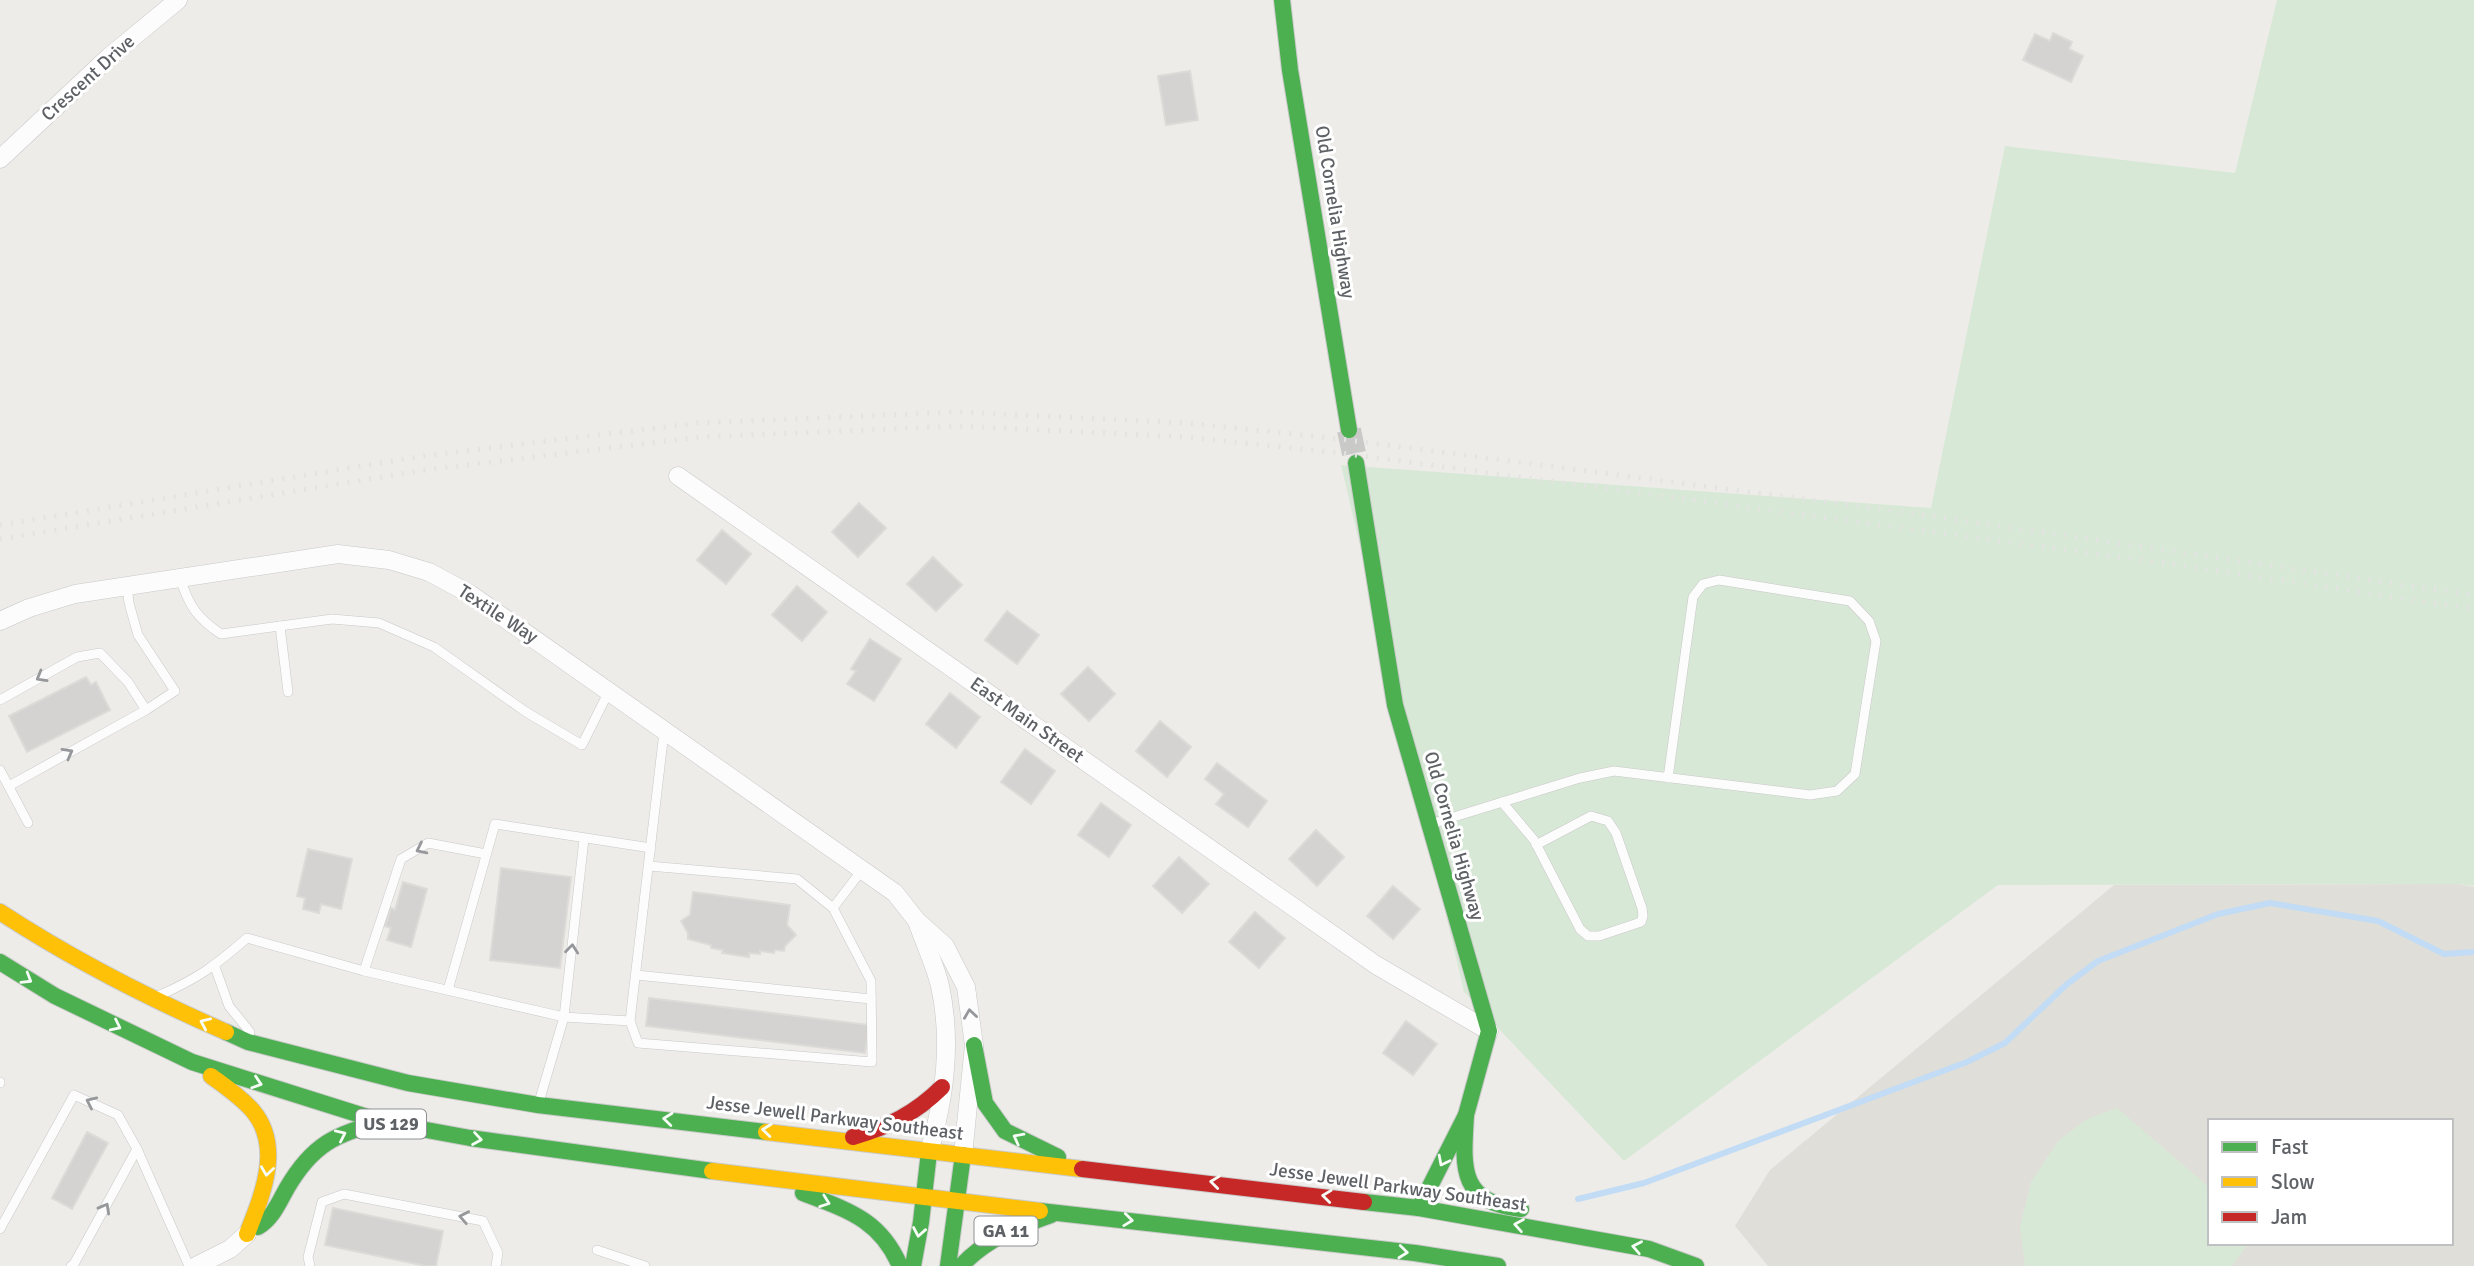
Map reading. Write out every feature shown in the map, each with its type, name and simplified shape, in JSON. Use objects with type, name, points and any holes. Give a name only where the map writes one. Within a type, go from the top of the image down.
[{"type":"main road","name":"Old Cornelia Highway","points":[[1282,0],[1290,70],[1349,429]]},
{"type":"main road","name":"Old Cornelia Highway","points":[[1356,463],[1395,705],[1489,1031]]},
{"type":"main road","name":"Jesse Jewell Parkway Southeast","points":[[0,912],[50,945],[153,999],[248,1042],[408,1083],[538,1104],[1419,1208],[1649,1249],[1696,1266]]},
{"type":"main road","name":"US 129","points":[[0,962],[55,996],[192,1062],[383,1122],[496,1142],[957,1201]]},
{"type":"main road","points":[[1419,1208],[1466,1115],[1489,1031]]},
{"type":"main road","points":[[974,1045],[985,1103],[1005,1131],[1080,1166]]},
{"type":"main road","points":[[192,1062],[240,1097],[257,1116],[265,1136],[269,1164],[247,1234]]},
{"type":"main road","points":[[847,1139],[884,1129],[922,1108],[942,1087]]},
{"type":"main road","points":[[1466,1115],[1463,1163],[1471,1184],[1482,1197],[1492,1204],[1561,1218],[1586,1237]]},
{"type":"main road","points":[[247,1234],[270,1220],[299,1166],[312,1150],[354,1128],[383,1122]]},
{"type":"main road","points":[[913,1266],[929,1152]]},
{"type":"main road","points":[[948,1266],[963,1155]]},
{"type":"main road","name":"US 129","points":[[762,1177],[854,1212],[876,1226],[896,1253],[900,1266]]},
{"type":"main road","points":[[957,1201],[1498,1266]]},
{"type":"main road","name":"GA 11","points":[[961,1266],[975,1250],[1009,1229],[1060,1212]]},
{"type":"street","name":"Crescent Drive","points":[[0,159],[109,57],[178,0]]},
{"type":"street","name":"East Main Street","points":[[678,476],[1376,965],[1489,1031]]},
{"type":"street","name":"Textile Way","points":[[0,621],[29,608],[75,594],[338,554],[389,560],[429,572],[470,594],[895,893],[917,921],[945,946],[966,987],[974,1045],[963,1155]]},
{"type":"street","name":"Textile Way","points":[[917,921],[939,985],[948,1047],[936,1127],[929,1152]]},
{"type":"street","points":[[196,1266],[230,1249],[247,1234]]},
{"type":"lane","points":[[180,578],[185,594],[202,621],[221,634],[332,619],[379,623],[434,648],[526,712],[582,745],[609,691]]},
{"type":"lane","points":[[1429,824],[1580,778],[1614,771],[1668,778],[1810,796],[1837,791],[1855,774],[1876,641],[1869,621],[1850,601],[1719,580],[1703,584],[1693,597],[1668,778]]},
{"type":"lane","points":[[9,786],[175,691],[138,635],[127,586]]},
{"type":"lane","points":[[280,626],[288,692]]},
{"type":"lane","points":[[0,701],[76,657],[100,653],[128,682],[146,710]]},
{"type":"lane","points":[[649,866],[797,879],[834,908],[871,981],[872,1062],[638,1043],[630,1021],[664,730]]},
{"type":"lane","points":[[0,770],[27,823]]},
{"type":"lane","points":[[1502,802],[1536,845],[1580,929],[1588,936],[1599,936],[1641,922],[1643,908],[1616,833],[1608,821],[1591,816],[1536,845]]},
{"type":"lane","points":[[449,990],[495,824],[651,848]]},
{"type":"lane","points":[[538,1104],[564,1017],[584,839]]},
{"type":"lane","points":[[364,971],[401,859],[428,843],[486,854]]},
{"type":"lane","points":[[834,908],[862,870]]},
{"type":"lane","points":[[153,999],[215,967],[247,939],[364,971],[564,1017],[630,1021]]},
{"type":"lane","points":[[215,967],[229,1006],[258,1043]]},
{"type":"lane","points":[[636,975],[871,999]]},
{"type":"lane","points":[[0,1229],[74,1095],[118,1115],[137,1149],[189,1266]]},
{"type":"lane","points":[[71,1266],[137,1149]]},
{"type":"lane","points":[[310,1266],[308,1257],[322,1202],[344,1194],[483,1221],[498,1253],[496,1266]]},
{"type":"lane","points":[[597,1250],[645,1266]]},
{"type":"shaded area","points":[[2457,884],[2474,887],[2474,1266],[1768,1266],[1735,1226],[1770,1170],[2114,885]]},
{"type":"green space","points":[[2277,0],[2474,0],[2474,886],[1998,885],[1624,1161],[1464,992],[1341,465],[1931,508],[2005,146],[2235,173]]},
{"type":"green space","points":[[2117,1108],[2208,1186],[2208,1245],[2248,1245],[2232,1266],[2025,1266],[2020,1227],[2031,1182],[2058,1141],[2087,1119]]},
{"type":"building","points":[[2053,33],[2072,42],[2069,49],[2083,56],[2071,82],[2023,60],[2035,34],[2050,41]]},
{"type":"building","points":[[1190,71],[1198,120],[1166,125],[1158,76]]},
{"type":"building","points":[[859,503],[886,528],[858,557],[832,532]]},
{"type":"building","points":[[722,530],[751,554],[726,584],[697,560]]},
{"type":"building","points":[[933,557],[962,585],[936,611],[907,584]]},
{"type":"building","points":[[797,586],[827,612],[802,641],[772,615]]},
{"type":"building","points":[[1007,611],[1039,635],[1017,664],[985,640]]},
{"type":"building","points":[[870,639],[901,659],[874,701],[847,684],[856,671],[851,669]]},
{"type":"building","points":[[1088,667],[1115,694],[1089,721],[1061,694]]},
{"type":"building","points":[[86,677],[91,685],[96,682],[110,710],[27,752],[9,716]]},
{"type":"building","points":[[950,693],[980,717],[956,748],[926,724]]},
{"type":"building","points":[[1160,721],[1191,747],[1167,777],[1136,751]]},
{"type":"building","points":[[1025,749],[1055,771],[1031,804],[1001,782]]},
{"type":"building","points":[[1217,763],[1267,801],[1248,827],[1216,804],[1224,794],[1205,779]]},
{"type":"building","points":[[1101,803],[1131,825],[1109,857],[1078,835]]},
{"type":"building","points":[[1316,830],[1344,857],[1317,886],[1289,859]]},
{"type":"building","points":[[308,849],[352,859],[341,909],[321,904],[319,913],[303,909],[305,898],[297,896]]},
{"type":"building","points":[[1179,857],[1209,884],[1182,913],[1153,886]]},
{"type":"building","points":[[501,868],[571,877],[560,968],[490,960]]},
{"type":"building","points":[[403,882],[427,889],[411,947],[387,940],[391,928],[385,926],[391,908],[395,910]]},
{"type":"building","points":[[1393,886],[1420,909],[1393,939],[1367,916]]},
{"type":"building","points":[[693,892],[790,905],[787,925],[796,935],[785,946],[784,951],[760,951],[760,954],[749,953],[749,957],[722,953],[723,950],[711,948],[711,945],[688,939],[688,933],[681,921],[690,915]]},
{"type":"building","points":[[1255,912],[1285,938],[1259,968],[1229,942]]},
{"type":"building","points":[[649,998],[869,1025],[865,1053],[646,1026]]},
{"type":"building","points":[[1406,1021],[1437,1044],[1413,1075],[1383,1053]]},
{"type":"building","points":[[87,1132],[108,1143],[72,1209],[52,1198]]},
{"type":"building","points":[[333,1208],[443,1231],[436,1266],[325,1245]]},
{"type":"waterway","points":[[1578,1199],[1644,1183],[1967,1062],[2005,1043],[2067,984],[2098,961],[2218,914],[2270,903],[2378,921],[2444,954],[2474,952]]},
{"type":"tunnel","points":[[1349,430],[1356,463]]},
{"type":"railway","points":[[0,525],[423,456],[699,423],[959,412],[1187,423],[1332,438],[1881,509],[2474,595]]},
{"type":"railway","points":[[0,539],[425,470],[700,437],[959,426],[1186,437],[1340,453],[2150,561],[2474,609]]},
{"type":"traffic: fast","points":[[1282,0],[1290,70],[1349,430]]},
{"type":"traffic: fast","points":[[1356,463],[1395,705],[1489,1031],[1466,1115],[1419,1208]]},
{"type":"traffic: fast","points":[[0,962],[55,996],[192,1062],[383,1122],[470,1138],[712,1171]]},
{"type":"traffic: fast","points":[[226,1032],[248,1042],[408,1083],[538,1105],[766,1132]]},
{"type":"traffic: fast","points":[[974,1045],[985,1103],[1005,1131],[1058,1157]]},
{"type":"traffic: fast","points":[[1466,1115],[1465,1166],[1475,1190],[1485,1199],[1521,1209]]},
{"type":"traffic: fast","points":[[258,1227],[272,1214],[296,1173],[316,1151],[339,1136],[383,1122]]},
{"type":"traffic: fast","points":[[913,1266],[929,1152]]},
{"type":"traffic: fast","points":[[948,1266],[963,1155]]},
{"type":"traffic: fast","points":[[803,1193],[848,1211],[872,1227],[883,1237],[900,1266]]},
{"type":"traffic: fast","points":[[1364,1202],[1419,1208],[1649,1249],[1696,1266]]},
{"type":"traffic: fast","points":[[1040,1211],[1415,1253],[1498,1266]]},
{"type":"traffic: fast","points":[[961,1266],[991,1241],[1051,1215]]},
{"type":"traffic: slow","points":[[0,912],[111,977],[226,1032]]},
{"type":"traffic: slow","points":[[211,1076],[253,1111],[267,1140],[267,1172],[247,1234]]},
{"type":"traffic: slow","points":[[766,1132],[1082,1169]]},
{"type":"traffic: slow","points":[[712,1171],[1040,1211]]},
{"type":"traffic: jam","points":[[853,1137],[901,1118],[942,1087]]},
{"type":"traffic: jam","points":[[1082,1169],[1364,1202]]}]
